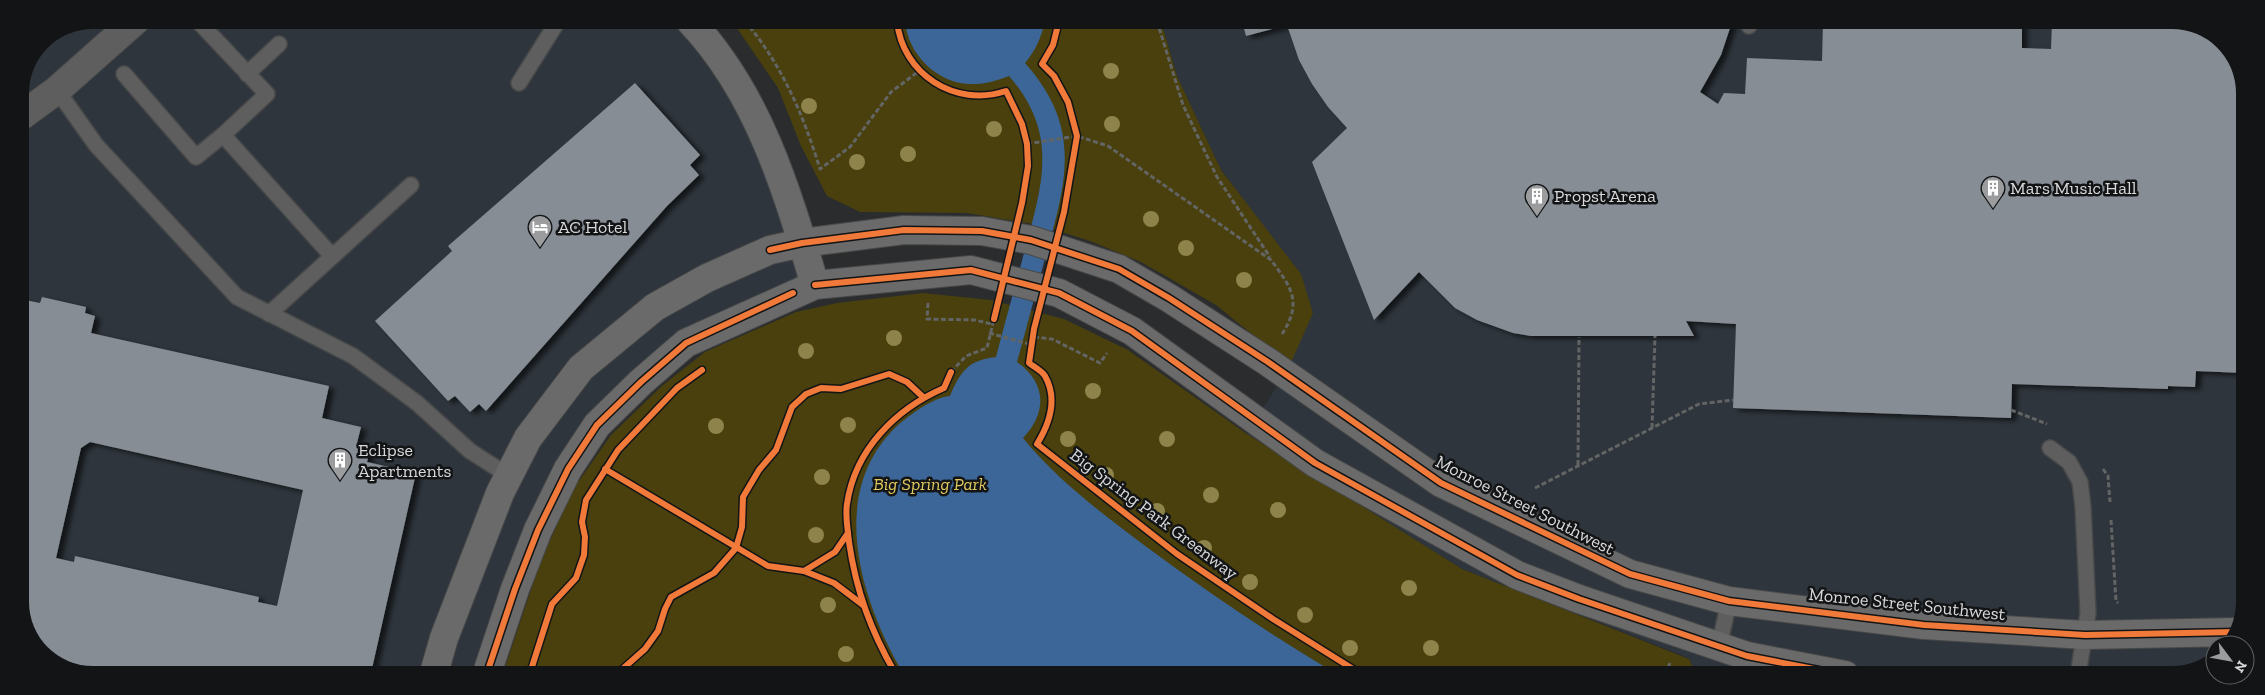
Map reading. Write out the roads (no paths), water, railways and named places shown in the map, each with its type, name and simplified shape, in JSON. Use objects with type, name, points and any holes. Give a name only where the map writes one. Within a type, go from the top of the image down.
[{"type":"street","points":[[29,110],[57,90],[126,29]]},
{"type":"street","points":[[696,29],[739,86],[761,128],[789,198],[802,243],[804,289]]},
{"type":"street","name":"Monroe Street Southwest","points":[[436,666],[444,638],[508,476],[528,438],[581,368],[655,307],[707,278],[770,250],[802,243],[904,230],[982,231],[1031,240],[1119,269],[1169,298],[1268,362],[1441,483],[1630,574],[1729,601],[1924,625],[2085,635],[2229,632]]},
{"type":"street","points":[[489,666],[515,589],[538,530],[568,469],[597,425],[633,388],[686,343],[804,289],[971,270],[1059,293],[1132,331],[1315,463],[1517,575],[1720,648],[1747,656],[1799,666]]},
{"type":"lane","points":[[124,74],[196,157],[267,94],[206,29]]},
{"type":"lane","points":[[520,83],[553,29]]},
{"type":"lane","points":[[247,74],[279,44]]},
{"type":"lane","points":[[57,90],[96,145],[236,297],[353,356],[417,402],[470,451],[508,476]]},
{"type":"lane","points":[[223,135],[332,256]]},
{"type":"lane","points":[[269,314],[411,184]]},
{"type":"lane","points":[[2050,448],[2068,462],[2080,482],[2084,516],[2088,613],[2080,666]]},
{"type":"lane","points":[[1720,648],[1729,601]]},
{"type":"water","points":[[906,29],[1043,29],[1038,44],[1025,63],[1043,87],[1055,109],[1062,132],[1065,155],[1064,178],[1060,202],[1017,362],[1034,379],[1040,398],[1040,409],[1036,419],[1023,438],[1066,483],[1131,536],[1241,614],[1324,666],[899,666],[874,613],[864,581],[858,548],[857,515],[862,483],[875,453],[897,426],[929,403],[950,396],[957,380],[972,364],[996,357],[1031,228],[1041,183],[1042,161],[1041,140],[1035,119],[1025,98],[1009,76],[988,83],[975,84],[950,80],[938,74],[919,57]]},
{"type":"place","name":"Mars Music Hall","points":[[1993,209]]},
{"type":"place","name":"Propst Arena","points":[[1537,217]]},
{"type":"place","name":"AC Hotel","points":[[540,248]]},
{"type":"place","name":"Eclipse Apartments","points":[[340,481]]},
{"type":"park label","name":"Big Spring Park","points":[[930,484]]}]
